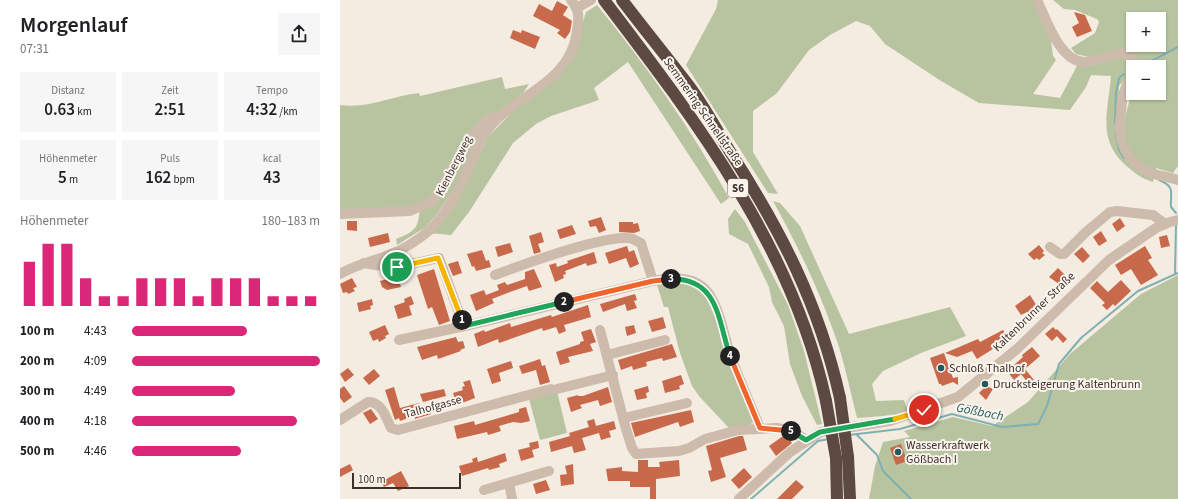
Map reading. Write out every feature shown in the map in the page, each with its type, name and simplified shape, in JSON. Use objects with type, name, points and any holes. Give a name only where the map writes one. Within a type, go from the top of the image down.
[{"type":"highway","name":"Semmering Schnellstraße","points":[[604,0],[676,95],[731,177],[776,258],[798,307],[816,357],[826,401],[836,458],[837,499]]},
{"type":"highway","name":"Semmering Schnellstraße","points":[[622,0],[690,87],[765,206],[792,258],[814,309],[833,367],[840,398],[848,457],[850,499]]},
{"type":"street","points":[[1037,0],[1055,39],[1072,57],[1085,62],[1124,53],[1133,60]]},
{"type":"street","name":"Kienbergweg","points":[[340,274],[364,263],[393,254],[413,242],[430,229],[445,210],[464,179],[484,135],[505,114],[545,84],[565,63],[576,36],[581,5]]},
{"type":"street","points":[[1126,84],[1123,92],[1120,120],[1120,139],[1125,151],[1133,160],[1151,173],[1173,178]]},
{"type":"street","name":"Kienbergweg","points":[[340,214],[410,211],[434,201],[471,137],[488,119],[505,114]]},
{"type":"street","points":[[1050,247],[1060,254],[1064,254],[1086,232],[1110,212],[1117,211],[1153,215],[1164,224]]},
{"type":"street","name":"Kaltenbrunner Straße","points":[[739,499],[777,463],[806,440],[820,432],[890,421],[958,397],[1017,349],[1108,260],[1164,224],[1178,220]]},
{"type":"street","points":[[495,276],[534,260],[599,242],[632,238],[641,244],[653,281]]},
{"type":"street","points":[[364,263],[382,267],[397,267],[438,258],[464,326]]},
{"type":"street","points":[[399,340],[653,281],[682,279],[692,281],[702,286],[709,294],[716,308],[732,360],[760,428]]},
{"type":"street","points":[[600,330],[632,448],[636,454],[679,451],[689,448],[705,439],[725,433],[760,428],[793,431],[806,440]]},
{"type":"street","points":[[607,355],[665,340]]},
{"type":"street","name":"Talhofgasse","points":[[340,420],[372,401],[382,409],[391,428],[398,430],[613,375]]},
{"type":"street","points":[[624,418],[687,403]]},
{"type":"street","points":[[484,490],[549,471]]},
{"type":"street","points":[[509,483],[512,499]]},
{"type":"green space","points":[[718,0],[1034,0],[1051,40],[1053,56],[1056,60],[1033,94],[1060,98],[1078,64],[1089,57],[1076,54],[1071,48],[1095,33],[1099,22],[1097,19],[1075,10],[1064,9],[1053,0],[1178,0],[1178,166],[1173,173],[1156,168],[1153,182],[1137,175],[1119,158],[1112,147],[1106,126],[1111,76],[1091,75],[1086,87],[1070,110],[979,103],[941,81],[885,44],[870,26],[856,21],[830,35],[809,50],[777,93],[753,111],[753,152],[778,194],[768,193],[686,65],[716,9]]},
{"type":"green space","points":[[597,5],[668,98],[700,148],[729,198],[721,204],[628,62],[594,88],[599,100],[551,116],[536,124],[513,143],[469,212],[451,235],[429,233],[476,162],[488,137],[520,104],[547,86],[582,25],[586,12]]},
{"type":"green space","points":[[502,77],[505,89],[529,84],[523,93],[500,112],[460,180],[437,214],[426,227],[397,245],[396,239],[409,233],[416,227],[420,205],[410,209],[340,212],[340,105],[350,106],[370,104],[419,93],[420,96]]},
{"type":"green space","points":[[773,201],[780,203],[800,226],[849,334],[950,307],[966,336],[921,353],[883,371],[872,384],[876,401],[904,400],[908,412],[857,418],[839,347],[825,309],[801,254]]},
{"type":"green space","points":[[735,209],[745,222],[788,305],[804,351],[822,424],[817,425],[802,396],[790,364],[784,326],[772,302],[769,287],[748,244],[729,234],[728,219]]},
{"type":"green space","points":[[1178,275],[1178,499],[869,499],[875,466],[883,442],[910,437],[904,431],[953,417],[992,426],[1028,402],[1070,354],[1141,294]]},
{"type":"green space","points":[[678,283],[695,286],[704,293],[754,421],[749,426],[729,428],[699,396],[692,386],[680,353],[668,307],[664,307],[657,285]]},
{"type":"green space","points":[[557,391],[567,433],[540,440],[529,399]]},
{"type":"building","points":[[557,1],[568,7],[563,15],[572,21],[570,32],[565,39],[557,33],[560,30],[533,16],[539,4],[552,11]]},
{"type":"building","points":[[1074,12],[1085,15],[1092,31],[1077,37],[1072,27],[1079,23]]},
{"type":"building","points":[[513,30],[521,33],[522,30],[540,37],[535,49],[510,38]]},
{"type":"building","points":[[601,217],[606,230],[599,233],[596,226],[590,227],[588,221]]},
{"type":"building","points":[[1120,218],[1125,226],[1117,232],[1112,224]]},
{"type":"building","points":[[347,221],[357,221],[357,231],[347,230]]},
{"type":"building","points":[[619,222],[633,222],[633,224],[638,223],[640,231],[634,233],[619,232]]},
{"type":"building","points":[[572,225],[576,234],[560,239],[557,230]]},
{"type":"building","points":[[1101,231],[1107,241],[1099,246],[1093,237]]},
{"type":"building","points":[[541,232],[544,242],[538,244],[541,252],[534,254],[529,236]]},
{"type":"building","points":[[388,233],[390,242],[370,247],[368,238]]},
{"type":"building","points":[[1167,235],[1170,246],[1161,248],[1159,237]]},
{"type":"building","points":[[510,243],[513,252],[498,257],[495,247]]},
{"type":"building","points":[[1039,245],[1044,251],[1042,253],[1045,255],[1039,260],[1037,258],[1034,260],[1028,254]]},
{"type":"building","points":[[627,246],[629,252],[634,250],[639,264],[630,268],[626,258],[609,264],[605,253]]},
{"type":"building","points":[[1145,246],[1152,258],[1148,260],[1158,275],[1141,285],[1131,269],[1121,275],[1115,265]]},
{"type":"building","points":[[1082,247],[1090,256],[1083,263],[1074,254]]},
{"type":"building","points":[[482,250],[486,261],[489,260],[491,267],[476,271],[474,266],[472,267],[467,254]]},
{"type":"building","points":[[594,252],[597,263],[587,266],[586,263],[565,271],[566,274],[563,275],[564,278],[555,282],[549,265],[556,263],[557,267],[568,263],[567,261]]},
{"type":"building","points":[[458,261],[462,273],[453,276],[448,264]]},
{"type":"building","points":[[1058,268],[1067,277],[1059,284],[1049,277]]},
{"type":"building","points":[[434,269],[450,321],[439,325],[432,307],[428,309],[417,275]]},
{"type":"building","points":[[534,269],[542,287],[529,291],[527,286],[510,292],[492,299],[494,303],[476,311],[470,295],[484,290],[486,295],[499,290],[497,285],[505,282],[507,285],[525,279],[525,272]]},
{"type":"building","points":[[398,276],[401,287],[387,290],[382,287],[380,281]]},
{"type":"building","points":[[352,278],[357,287],[353,288],[355,291],[348,294],[347,292],[343,293],[340,284]]},
{"type":"building","points":[[1121,280],[1131,291],[1115,306],[1113,304],[1107,310],[1102,305],[1105,303],[1090,288],[1097,281],[1108,292]]},
{"type":"building","points":[[635,294],[637,300],[634,301],[637,308],[627,311],[625,304],[603,312],[600,304]]},
{"type":"building","points":[[1030,295],[1040,311],[1031,317],[1027,312],[1021,315],[1015,306]]},
{"type":"building","points":[[411,296],[414,304],[409,306],[412,315],[398,319],[394,306],[405,302],[404,299]]},
{"type":"building","points":[[372,299],[373,305],[370,306],[371,309],[359,312],[357,303]]},
{"type":"building","points":[[588,305],[591,317],[564,325],[566,331],[559,334],[556,327],[543,331],[542,328],[499,343],[498,339],[478,347],[474,334],[484,330],[485,332],[510,323],[511,327],[551,315],[552,317]]},
{"type":"building","points":[[663,317],[666,328],[652,332],[648,321]]},
{"type":"building","points":[[385,325],[389,334],[385,336],[386,338],[379,342],[378,339],[373,341],[369,332]]},
{"type":"building","points":[[634,325],[636,333],[627,336],[625,327]]},
{"type":"building","points":[[1053,327],[1067,339],[1063,343],[1057,336],[1052,341],[1045,334]]},
{"type":"building","points":[[591,329],[596,342],[590,344],[593,351],[568,357],[570,362],[560,365],[556,352],[580,344],[580,342],[584,341],[581,332]]},
{"type":"building","points":[[1003,330],[1009,339],[977,359],[972,351],[957,357],[945,353],[978,339],[980,342]]},
{"type":"building","points":[[456,337],[458,342],[463,341],[465,348],[460,350],[461,351],[438,359],[437,355],[422,360],[417,347]]},
{"type":"building","points":[[672,344],[677,357],[663,361],[662,358],[646,362],[647,366],[633,370],[632,366],[621,370],[618,360]]},
{"type":"building","points":[[1032,347],[1040,356],[1025,369],[1034,380],[1029,384],[1021,374],[1014,380],[1007,371]]},
{"type":"building","name":"Schloß Thalhof","points":[[944,353],[953,378],[958,377],[958,385],[953,382],[942,386],[939,384],[930,358]]},
{"type":"building","points":[[540,359],[542,366],[545,365],[550,382],[540,385],[536,370],[522,374],[519,366]]},
{"type":"building","points":[[511,361],[513,368],[499,373],[501,381],[492,384],[487,369]]},
{"type":"building","points":[[348,368],[354,375],[345,382],[340,374]]},
{"type":"building","points":[[374,369],[380,376],[369,385],[363,378]]},
{"type":"building","points":[[681,375],[684,384],[679,386],[680,389],[665,393],[662,381]]},
{"type":"building","points":[[470,380],[475,398],[457,405],[453,393],[463,390],[462,387],[465,386],[463,382]]},
{"type":"building","points":[[344,386],[352,397],[344,403],[340,398],[340,389]]},
{"type":"building","points":[[648,386],[649,392],[646,393],[647,398],[637,400],[634,390]]},
{"type":"building","points":[[986,386],[993,389],[986,400],[979,393]]},
{"type":"building","points":[[394,387],[400,408],[419,403],[423,414],[430,412],[431,414],[415,419],[414,416],[400,421],[399,418],[395,420],[385,390]]},
{"type":"building","points":[[608,387],[612,402],[600,406],[598,400],[580,405],[582,408],[571,412],[567,398],[578,395],[583,396]]},
{"type":"building","points":[[444,389],[446,396],[423,402],[420,394]]},
{"type":"building","points":[[526,407],[530,421],[521,423],[513,422],[499,426],[501,431],[488,435],[487,432],[457,439],[454,426],[474,421],[475,425],[519,412],[519,409]]},
{"type":"building","points":[[371,409],[378,419],[370,424],[363,413]]},
{"type":"building","points":[[691,410],[694,422],[680,427],[678,422],[635,437],[631,423]]},
{"type":"building","points":[[594,419],[596,426],[614,421],[616,429],[609,431],[611,437],[601,440],[599,433],[582,438],[586,450],[574,453],[572,446],[551,452],[549,442],[570,436],[569,433],[589,427],[587,421]]},
{"type":"building","points":[[743,436],[747,450],[720,458],[726,477],[711,482],[708,471],[712,470],[706,446]]},
{"type":"building","points":[[783,436],[788,437],[792,443],[776,456],[769,446]]},
{"type":"building","points":[[538,441],[539,448],[532,450],[534,457],[521,461],[518,450],[530,447],[529,443]]},
{"type":"building","name":"Wasserkraftwerk Gößbach I","points":[[901,444],[907,461],[896,465],[890,448]]},
{"type":"building","points":[[505,453],[507,461],[499,464],[500,467],[489,470],[488,468],[462,476],[459,466],[473,462],[472,459],[477,457],[478,462]]},
{"type":"building","points":[[638,460],[648,460],[648,467],[660,467],[659,462],[679,460],[680,476],[656,479],[656,499],[650,499],[650,487],[630,487],[630,481],[608,481],[606,469],[622,467],[622,471],[638,472]]},
{"type":"building","points":[[350,464],[353,470],[340,477],[340,469]]},
{"type":"building","points":[[573,464],[574,484],[561,486],[560,475],[567,474],[565,466]]},
{"type":"building","points":[[744,468],[752,477],[739,489],[731,480]]},
{"type":"building","points":[[401,471],[409,486],[398,491],[393,483],[384,487],[381,482]]},
{"type":"building","points":[[546,480],[550,490],[536,494],[533,484]]},
{"type":"building","points":[[796,480],[804,487],[792,499],[777,499]]},
{"type":"waterway","points":[[1153,60],[1178,47]]},
{"type":"waterway","points":[[1115,123],[1116,93],[1119,78],[1124,74]]},
{"type":"waterway","points":[[1116,134],[1119,150],[1124,158]]},
{"type":"waterway","points":[[1159,180],[1168,185],[1170,188],[1171,207],[1176,213]]},
{"type":"waterway","points":[[1175,274],[1176,224]]},
{"type":"waterway","name":"Gößbach","points":[[849,435],[900,429],[952,414],[1002,427],[1038,424],[1047,406],[1059,364],[1081,338],[1138,291],[1178,273]]},
{"type":"waterway","points":[[856,434],[877,455],[883,471],[911,499]]},
{"type":"waterway","name":"Gößbach","points":[[751,499],[818,441],[829,439]]},
{"type":"place","name":"Schloß Thalhof","points":[[941,368]]},
{"type":"place","name":"Drucksteigerung Kaltenbrunn","points":[[985,384]]},
{"type":"place","name":"Wasserkraftwerk Gößbach I","points":[[898,452]]},
{"type":"route","points":[[397,267],[438,258],[464,326],[653,281],[664,279],[682,279],[692,281],[702,286],[714,303],[732,360],[760,428],[777,428],[793,431],[806,440],[820,432],[890,421],[924,410]]}]
